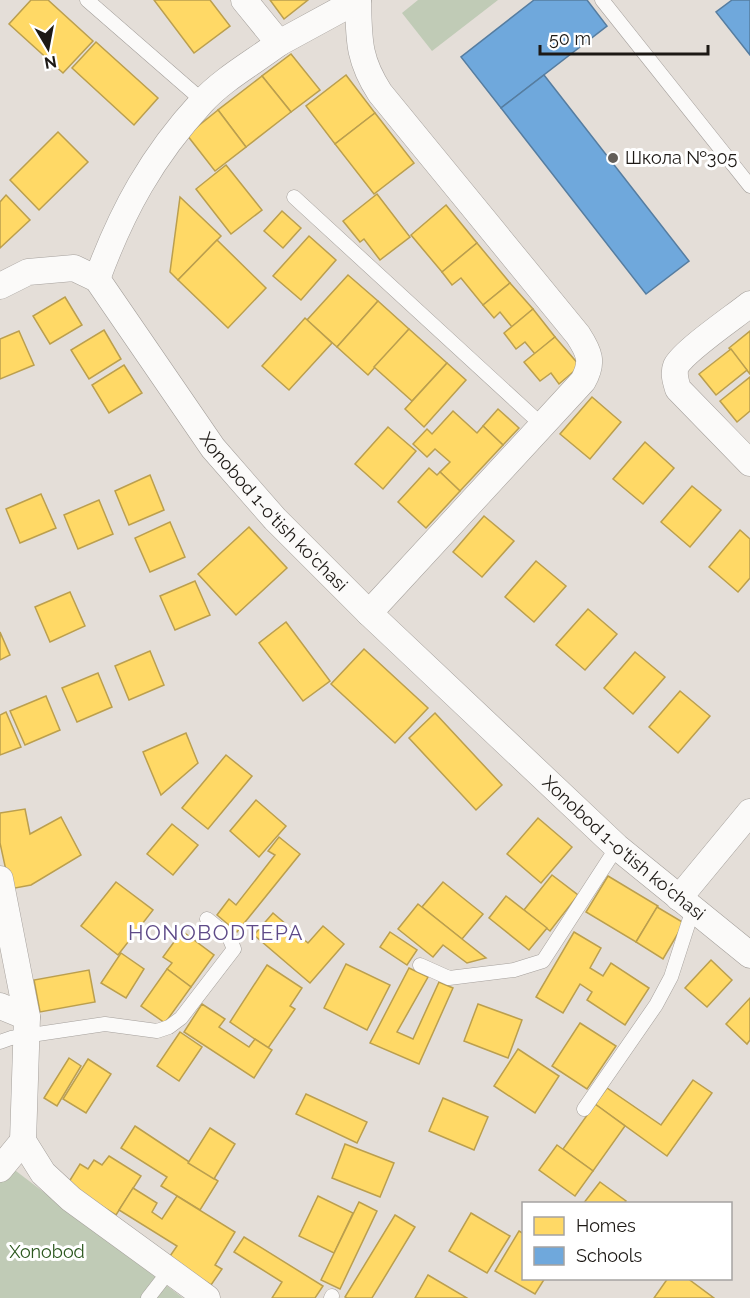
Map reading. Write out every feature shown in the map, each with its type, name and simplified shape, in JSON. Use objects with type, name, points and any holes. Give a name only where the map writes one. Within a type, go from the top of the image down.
[{"type":"street","points":[[244,0],[279,43]]},
{"type":"street","points":[[0,286],[28,272],[74,268],[97,279],[120,219],[151,166],[203,101],[279,43],[358,0],[359,41],[365,70],[578,334],[590,355],[590,369],[583,381],[369,612]]},
{"type":"street","name":"Xonobod 1-o'tish ko'chasi","points":[[97,279],[213,447],[275,519],[369,612],[616,847],[750,955]]},
{"type":"street","points":[[750,304],[686,356],[676,367],[674,378],[678,389],[750,464]]},
{"type":"street","points":[[686,904],[750,812]]},
{"type":"street","points":[[0,879],[28,1026],[23,1141],[43,1173],[71,1199],[207,1298]]},
{"type":"street","points":[[0,1006],[28,1026]]},
{"type":"street","points":[[0,1169],[23,1141]]},
{"type":"lane","points":[[87,0],[203,101]]},
{"type":"lane","points":[[602,0],[750,186]]},
{"type":"lane","points":[[294,197],[542,425]]},
{"type":"lane","points":[[420,965],[449,978],[514,970],[543,961],[616,847]]},
{"type":"lane","points":[[584,1109],[656,1005],[671,977],[686,904]]},
{"type":"lane","points":[[0,1042],[28,1026],[105,1024],[157,1031],[169,1027],[181,1018],[234,949],[229,937],[207,919]]},
{"type":"lane","points":[[148,1298],[169,1271]]},
{"type":"green space","points":[[418,0],[498,0],[432,51],[402,13]]},
{"type":"green space","name":"Xonobod","points":[[12,1168],[183,1298],[0,1298],[0,1183]]},
{"type":"building: Homes","points":[[31,0],[48,0],[93,41],[63,73],[9,24]]},
{"type":"building: Homes","points":[[154,0],[210,0],[230,26],[194,53]]},
{"type":"building: Homes","points":[[270,0],[308,0],[284,19]]},
{"type":"building: Homes","points":[[96,42],[158,98],[134,125],[72,68]]},
{"type":"building: Homes","points":[[291,54],[320,90],[291,112],[262,76]]},
{"type":"building: Homes","points":[[346,75],[375,113],[335,144],[306,106]]},
{"type":"building: Homes","points":[[262,76],[291,112],[246,147],[218,110]]},
{"type":"building: Homes","points":[[218,110],[246,147],[215,171],[187,135]]},
{"type":"building: Homes","points":[[375,113],[414,163],[374,194],[335,144]]},
{"type":"building: Homes","points":[[58,132],[88,162],[39,210],[10,180]]},
{"type":"building: Homes","points":[[226,165],[262,210],[231,234],[196,189]]},
{"type":"building: Homes","points":[[377,194],[410,237],[380,260],[364,239],[360,242],[343,221]]},
{"type":"building: Homes","points":[[6,195],[30,220],[0,248],[0,202]]},
{"type":"building: Homes","points":[[180,197],[221,236],[178,280],[170,272]]},
{"type":"building: Homes","points":[[446,205],[477,243],[442,272],[411,235]]},
{"type":"building: Homes","points":[[282,211],[301,228],[283,248],[264,231]]},
{"type":"building: Homes","points":[[309,236],[336,260],[301,300],[273,276]]},
{"type":"building: Homes","points":[[217,240],[266,288],[228,328],[178,280]]},
{"type":"building: Homes","points":[[477,243],[510,283],[483,305],[461,278],[452,285],[442,272]]},
{"type":"building: Homes","points":[[348,275],[378,301],[337,347],[307,320]]},
{"type":"building: Homes","points":[[510,283],[533,309],[512,327],[500,312],[494,318],[483,305]]},
{"type":"building: Homes","points":[[65,297],[82,325],[50,344],[33,316]]},
{"type":"building: Homes","points":[[378,301],[409,329],[368,375],[337,347]]},
{"type":"building: Homes","points":[[533,309],[555,337],[535,354],[525,342],[516,349],[504,333]]},
{"type":"building: Homes","points":[[305,318],[332,343],[289,390],[262,366]]},
{"type":"building: Homes","points":[[409,329],[447,363],[412,401],[374,367]]},
{"type":"building: Homes","points":[[104,330],[121,359],[89,379],[71,350]]},
{"type":"building: Homes","points":[[19,331],[34,365],[0,379],[0,339]]},
{"type":"building: Homes","points":[[750,331],[750,374],[729,348]]},
{"type":"building: Homes","points":[[555,337],[580,366],[559,384],[551,373],[540,381],[524,362]]},
{"type":"building: Homes","points":[[731,349],[747,370],[716,395],[699,374]]},
{"type":"building: Homes","points":[[447,363],[466,380],[424,427],[405,409]]},
{"type":"building: Homes","points":[[124,365],[142,393],[109,413],[92,385]]},
{"type":"building: Homes","points":[[750,377],[750,411],[737,422],[720,401]]},
{"type":"building: Homes","points":[[592,397],[621,422],[590,459],[560,434]]},
{"type":"building: Homes","points":[[498,409],[519,428],[503,445],[483,426]]},
{"type":"building: Homes","points":[[453,411],[477,433],[483,426],[503,445],[460,491],[440,472],[450,462],[435,449],[427,457],[413,444],[427,429],[432,434]]},
{"type":"building: Homes","points":[[388,427],[416,451],[383,489],[355,464]]},
{"type":"building: Homes","points":[[645,442],[674,468],[643,504],[613,479]]},
{"type":"building: Homes","points":[[429,468],[437,475],[440,472],[460,491],[426,528],[398,502]]},
{"type":"building: Homes","points":[[150,475],[164,510],[129,525],[115,491]]},
{"type":"building: Homes","points":[[692,486],[721,510],[690,547],[661,522]]},
{"type":"building: Homes","points":[[41,494],[56,528],[20,543],[6,509]]},
{"type":"building: Homes","points":[[99,500],[113,534],[78,549],[64,515]]},
{"type":"building: Homes","points":[[484,516],[514,541],[482,577],[453,552]]},
{"type":"building: Homes","points":[[170,522],[185,557],[150,572],[135,538]]},
{"type":"building: Homes","points":[[249,527],[287,568],[236,615],[198,574]]},
{"type":"building: Homes","points":[[740,530],[750,539],[750,578],[738,592],[709,567]]},
{"type":"building: Homes","points":[[536,561],[566,586],[534,622],[505,597]]},
{"type":"building: Homes","points":[[195,581],[210,615],[175,630],[160,596]]},
{"type":"building: Homes","points":[[70,592],[85,626],[50,642],[35,607]]},
{"type":"building: Homes","points":[[588,609],[617,634],[585,670],[556,645]]},
{"type":"building: Homes","points":[[286,622],[330,681],[303,701],[259,643]]},
{"type":"building: Homes","points":[[0,632],[10,655],[0,660]]},
{"type":"building: Homes","points":[[364,649],[428,708],[395,743],[331,684]]},
{"type":"building: Homes","points":[[150,651],[164,685],[129,700],[115,666]]},
{"type":"building: Homes","points":[[635,652],[665,677],[633,714],[604,688]]},
{"type":"building: Homes","points":[[98,673],[112,707],[77,722],[62,688]]},
{"type":"building: Homes","points":[[680,691],[710,716],[678,753],[649,727]]},
{"type":"building: Homes","points":[[46,696],[60,730],[25,745],[10,711]]},
{"type":"building: Homes","points":[[6,712],[21,747],[0,755],[0,715]]},
{"type":"building: Homes","points":[[435,713],[502,785],[476,810],[409,738]]},
{"type":"building: Homes","points":[[186,733],[198,763],[161,795],[143,752]]},
{"type":"building: Homes","points":[[226,755],[252,776],[208,829],[182,808]]},
{"type":"building: Homes","points":[[256,800],[286,826],[259,857],[230,831]]},
{"type":"building: Homes","points":[[25,809],[30,834],[61,817],[81,855],[31,885],[10,889],[0,843],[0,813]]},
{"type":"building: Homes","points":[[538,818],[572,847],[541,883],[507,854]]},
{"type":"building: Homes","points":[[172,824],[198,845],[173,875],[147,854]]},
{"type":"building: Homes","points":[[279,837],[300,854],[237,932],[217,915],[229,899],[236,905],[275,855],[268,851]]},
{"type":"building: Homes","points":[[552,875],[578,895],[550,931],[524,910]]},
{"type":"building: Homes","points":[[608,876],[658,906],[636,942],[586,912]]},
{"type":"building: Homes","points":[[116,882],[153,910],[118,955],[81,926]]},
{"type":"building: Homes","points":[[443,882],[483,914],[462,939],[422,907]]},
{"type":"building: Homes","points":[[506,896],[547,928],[529,950],[489,918]]},
{"type":"building: Homes","points":[[418,904],[486,958],[467,963],[443,945],[433,957],[398,929]]},
{"type":"building: Homes","points":[[657,907],[684,923],[663,959],[636,942]]},
{"type":"building: Homes","points":[[273,913],[308,943],[323,926],[344,944],[310,983],[254,935]]},
{"type":"building: Homes","points":[[182,931],[214,955],[191,987],[167,969],[172,963],[163,957]]},
{"type":"building: Homes","points":[[390,932],[417,950],[407,965],[380,947]]},
{"type":"building: Homes","points":[[574,932],[601,948],[590,968],[603,976],[611,963],[649,988],[625,1025],[587,1000],[592,992],[580,984],[563,1013],[536,997]]},
{"type":"building: Homes","points":[[121,953],[144,969],[126,998],[101,983]]},
{"type":"building: Homes","points":[[711,960],[732,980],[707,1007],[685,988]]},
{"type":"building: Homes","points":[[346,964],[390,985],[367,1030],[324,1008]]},
{"type":"building: Homes","points":[[267,965],[302,988],[290,1006],[295,1009],[268,1048],[230,1022]]},
{"type":"building: Homes","points":[[409,968],[428,977],[397,1032],[413,1039],[439,982],[453,988],[419,1064],[370,1043]]},
{"type":"building: Homes","points":[[167,969],[191,987],[165,1023],[141,1006]]},
{"type":"building: Homes","points":[[89,970],[95,1002],[40,1012],[34,980]]},
{"type":"building: Homes","points":[[750,998],[750,1040],[747,1044],[726,1024]]},
{"type":"building: Homes","points":[[202,1004],[225,1019],[219,1027],[249,1047],[255,1039],[272,1050],[254,1078],[184,1032]]},
{"type":"building: Homes","points":[[478,1004],[522,1020],[508,1058],[464,1041]]},
{"type":"building: Homes","points":[[580,1023],[616,1046],[587,1089],[552,1066]]},
{"type":"building: Homes","points":[[180,1032],[202,1047],[179,1081],[157,1066]]},
{"type":"building: Homes","points":[[518,1049],[559,1076],[535,1113],[494,1086]]},
{"type":"building: Homes","points":[[69,1058],[81,1066],[57,1106],[44,1098]]},
{"type":"building: Homes","points":[[88,1059],[111,1074],[86,1113],[63,1099]]},
{"type":"building: Homes","points":[[693,1080],[712,1093],[667,1156],[595,1104],[607,1088],[661,1125]]},
{"type":"building: Homes","points":[[306,1094],[367,1122],[357,1143],[296,1114]]},
{"type":"building: Homes","points":[[443,1098],[488,1117],[474,1150],[429,1131]]},
{"type":"building: Homes","points":[[595,1104],[625,1126],[593,1171],[563,1149]]},
{"type":"building: Homes","points":[[135,1126],[218,1181],[200,1210],[161,1186],[167,1177],[121,1148]]},
{"type":"building: Homes","points":[[210,1128],[235,1144],[214,1179],[188,1163]]},
{"type":"building: Homes","points":[[345,1144],[394,1163],[380,1197],[332,1178]]},
{"type":"building: Homes","points":[[557,1145],[593,1171],[575,1196],[539,1170]]},
{"type":"building: Homes","points":[[109,1156],[141,1176],[116,1215],[67,1185],[80,1164],[88,1169],[94,1160],[102,1165]]},
{"type":"building: Homes","points":[[600,1182],[626,1201],[625,1202],[585,1202]]},
{"type":"building: Homes","points":[[133,1188],[157,1203],[152,1212],[162,1219],[177,1196],[235,1232],[215,1265],[222,1269],[211,1285],[168,1259],[177,1246],[119,1210]]},
{"type":"building: Homes","points":[[318,1196],[353,1213],[334,1253],[299,1236]]},
{"type":"building: Homes","points":[[359,1202],[377,1211],[340,1289],[321,1280]]},
{"type":"building: Homes","points":[[471,1213],[510,1236],[487,1273],[449,1251]]},
{"type":"building: Homes","points":[[395,1215],[415,1227],[372,1298],[345,1297]]},
{"type":"building: Homes","points":[[519,1231],[522,1233],[522,1280],[544,1280],[535,1294],[495,1271]]},
{"type":"building: Homes","points":[[244,1237],[323,1286],[315,1298],[272,1298],[282,1282],[234,1252]]},
{"type":"building: Homes","points":[[428,1275],[467,1298],[415,1298]]},
{"type":"building: Homes","points":[[667,1280],[690,1280],[714,1298],[654,1298]]},
{"type":"building: Schools","points":[[534,0],[587,0],[607,26],[501,108],[461,57]]},
{"type":"building: Schools","points":[[732,0],[750,0],[750,55],[716,12]]},
{"type":"building: Schools","points":[[544,75],[689,261],[646,294],[501,108]]},
{"type":"place","name":"Школа №305","points":[[613,158]]},
{"type":"district","name":"HONOBODTEPA","points":[[216,933]]}]
